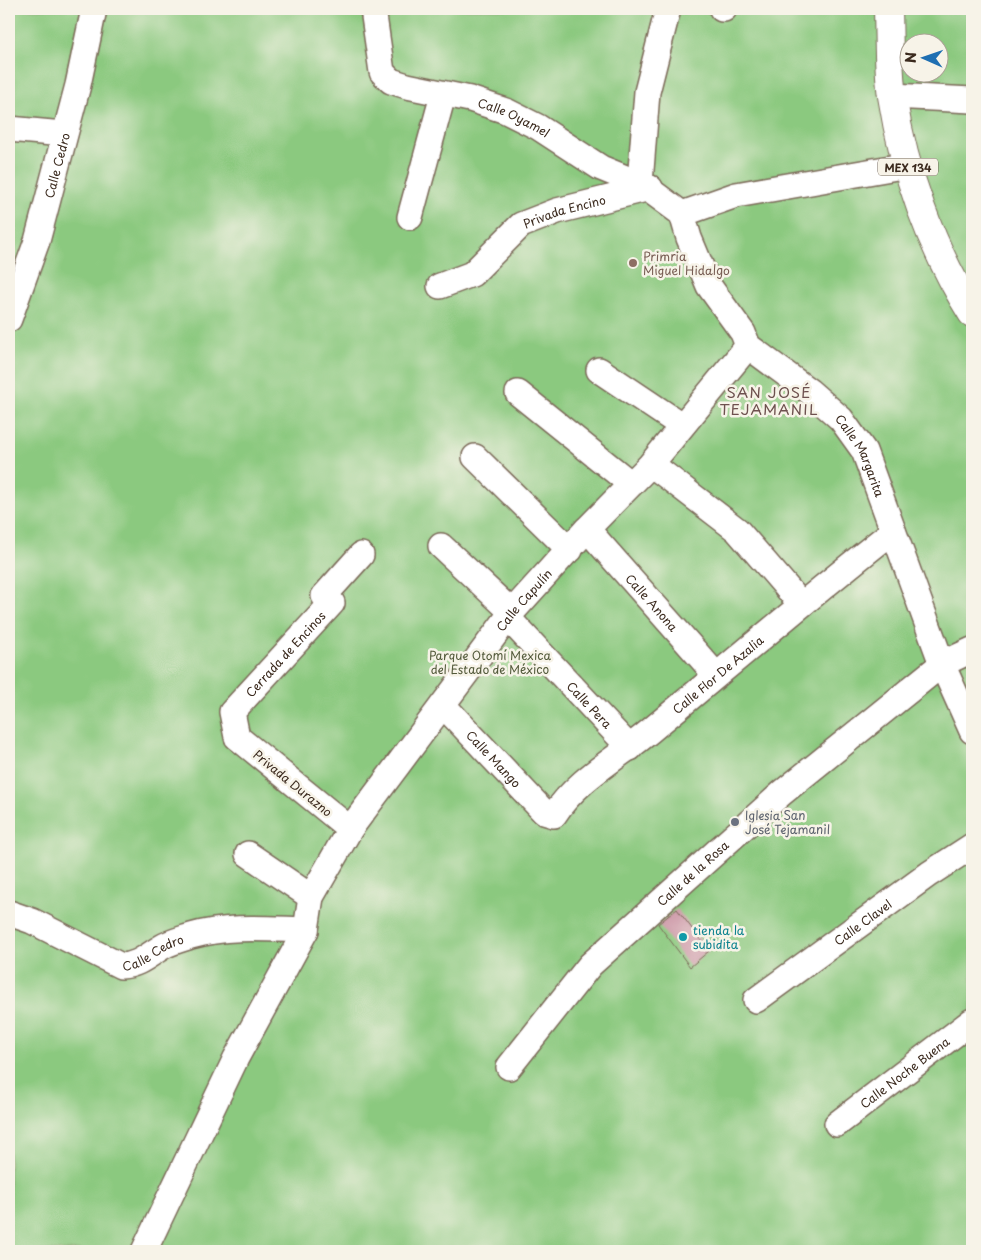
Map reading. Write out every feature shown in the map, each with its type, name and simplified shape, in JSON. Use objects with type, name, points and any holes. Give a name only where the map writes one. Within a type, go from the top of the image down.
[{"type":"main road","name":"MEX 134","points":[[888,9],[892,96],[908,165],[923,214],[956,288],[972,313]]},
{"type":"street","name":"Calle Cedro","points":[[9,319],[37,240],[63,134],[78,85],[94,9]]},
{"type":"street","name":"Calle Oyamel","points":[[373,9],[382,72],[391,81],[443,95],[470,99],[506,111],[538,127],[601,168],[650,188]]},
{"type":"street","points":[[668,9],[651,73],[645,108],[640,183],[650,188],[682,214],[736,195],[908,165]]},
{"type":"street","points":[[410,217],[443,95]]},
{"type":"street","points":[[892,96],[972,100]]},
{"type":"street","points":[[9,129],[63,134]]},
{"type":"street","name":"Privada Encino","points":[[440,286],[472,274],[521,225],[557,211],[650,188]]},
{"type":"street","name":"Calle Margarita","points":[[682,214],[709,286],[742,333],[748,346],[808,391],[841,419],[864,451],[942,664],[972,731]]},
{"type":"street","name":"Calle Capulín","points":[[306,930],[310,897],[350,829],[510,615],[587,530],[651,464],[748,346]]},
{"type":"street","points":[[599,370],[682,426]]},
{"type":"street","points":[[518,392],[631,484]]},
{"type":"street","points":[[475,457],[570,550]]},
{"type":"street","points":[[651,464],[737,530],[801,604]]},
{"type":"street","name":"Calle Anona","points":[[587,530],[716,675]]},
{"type":"street","name":"Calle Flor De Azalia","points":[[544,812],[554,815],[576,787],[630,748],[801,604],[893,531]]},
{"type":"street","name":"Calle Pera","points":[[441,546],[510,615],[630,748]]},
{"type":"street","name":"Cerrada de Encinos","points":[[237,737],[232,712],[332,603],[324,596],[361,555]]},
{"type":"street","name":"Calle de la Rosa","points":[[509,1067],[590,965],[782,793],[942,664],[972,650]]},
{"type":"street","name":"Calle Mango","points":[[443,704],[544,812]]},
{"type":"street","name":"Privada Durazno","points":[[237,737],[350,829]]},
{"type":"street","name":"Calle Clavel","points":[[756,1000],[930,874],[972,846]]},
{"type":"street","points":[[248,854],[310,897]]},
{"type":"street","name":"Calle Cedro","points":[[9,913],[32,921],[121,966],[132,965],[145,960],[163,946],[218,930],[306,930]]},
{"type":"street","points":[[144,1251],[236,1058],[306,930]]},
{"type":"street","name":"Calle Noche Buena","points":[[837,1124],[972,1021]]},
{"type":"green space","name":"Parque Otomí Mexica del Estado de México","points":[[9,9],[972,9],[972,1251],[9,1251]]},
{"type":"building","name":"tienda la subidita","points":[[677,909],[709,951],[690,967],[658,924]]},
{"type":"place","name":"Primria Miguel Hidalgo","points":[[633,263]]},
{"type":"place","name":"Iglesia San José Tejamanil","points":[[735,822]]},
{"type":"place","name":"tienda la subidita","points":[[683,937]]},
{"type":"district","name":"SAN JOSÉ TEJAMANIL","points":[[769,400]]}]
